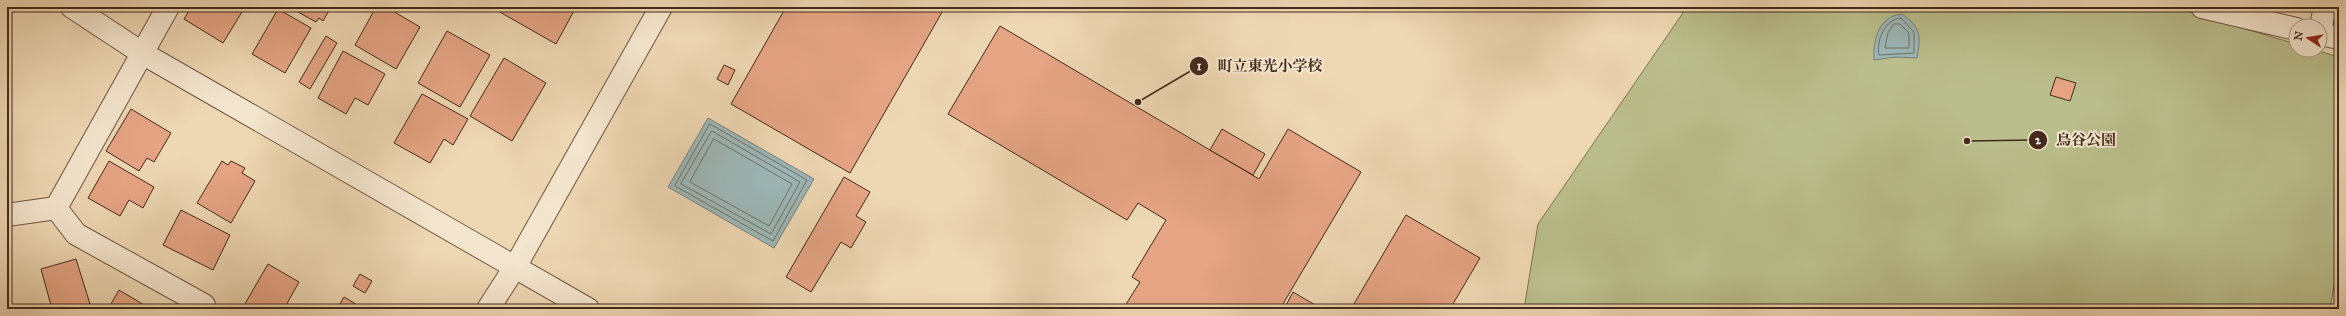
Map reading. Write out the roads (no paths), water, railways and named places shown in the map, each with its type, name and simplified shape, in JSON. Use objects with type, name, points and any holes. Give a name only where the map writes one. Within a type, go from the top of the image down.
[{"type":"street","points":[[72,7],[142,54],[588,309]]},
{"type":"street","points":[[56,208],[168,7]]},
{"type":"street","points":[[488,309],[515,267],[661,7]]},
{"type":"street","points":[[2202,7],[2288,26]]},
{"type":"street","points":[[2323,18],[2325,7]]},
{"type":"street","points":[[2328,36],[2339,38]]},
{"type":"street","points":[[7,215],[56,208]]},
{"type":"street","points":[[56,208],[76,234],[204,306],[202,309]]},
{"type":"water","points":[[1902,14],[1913,23],[1918,33],[1919,44],[1917,58],[1896,57],[1874,60],[1876,37],[1879,30],[1888,19]]},
{"type":"water","points":[[708,118],[814,179],[774,248],[668,187]]},
{"type":"place","name":"町立東光小学校","points":[[1138,102]]},
{"type":"place","name":"鳥谷公園","points":[[1967,141]]}]
